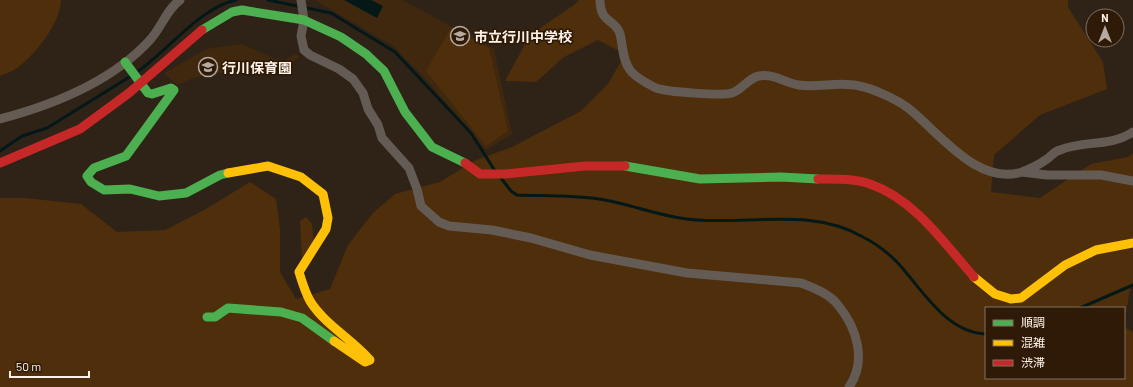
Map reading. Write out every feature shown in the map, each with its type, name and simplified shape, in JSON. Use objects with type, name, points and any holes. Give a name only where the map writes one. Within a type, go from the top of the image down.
[{"type":"street","points":[[0,119],[30,111],[93,83],[125,62],[150,41],[170,11],[180,0]]},
{"type":"street","points":[[301,0],[304,20],[301,36],[304,50],[310,55],[340,69],[353,79],[364,92],[368,109],[378,125],[382,138],[409,168],[417,189],[421,206],[439,222],[449,226],[492,230],[531,238],[590,256],[687,273],[801,283],[817,289],[838,304],[848,320],[858,342],[858,368],[849,387]]},
{"type":"street","points":[[600,0],[600,10],[604,17],[619,31],[625,58],[630,70],[646,82],[658,88],[700,93],[732,93],[759,76],[774,76],[798,85],[858,85],[907,108],[935,133],[969,160],[986,171],[1005,175],[1022,172],[1046,160],[1059,150],[1081,144],[1115,141],[1133,132]]},
{"type":"street","points":[[0,163],[80,129],[129,93],[206,26],[232,12],[242,10],[304,20],[340,37],[366,54],[384,71],[404,112],[432,147],[462,160],[480,174],[506,174],[585,166],[624,166],[700,179],[781,177],[854,180],[870,184],[897,197],[922,219],[976,280],[995,294],[1011,299],[1020,298],[1065,265],[1096,250],[1133,242]]},
{"type":"street","points":[[125,62],[148,93],[152,94],[171,88],[174,90],[143,135],[126,156],[94,168],[87,176],[91,182],[104,190],[130,189],[159,196],[186,193],[220,175],[268,166],[301,177],[323,194],[328,218],[326,230],[299,272],[302,288],[314,308],[362,349],[370,360],[365,362],[302,318],[281,312],[228,308],[215,317],[207,317]]},
{"type":"street","points":[[1022,172],[1047,175],[1101,175],[1133,181]]},
{"type":"shaded area","points":[[0,0],[61,0],[60,9],[56,19],[45,39],[37,49],[14,70],[0,76]]},
{"type":"shaded area","points":[[315,0],[402,0],[494,49],[512,134],[486,150],[422,75],[395,47]]},
{"type":"shaded area","points":[[344,0],[371,0],[383,6],[377,18]]},
{"type":"shaded area","points":[[579,0],[1068,0],[1068,7],[1085,34],[1085,48],[1094,48],[1103,62],[1107,89],[1040,115],[994,155],[991,192],[1040,198],[1091,164],[1128,157],[1133,153],[1133,284],[1131,284],[1125,318],[1125,307],[985,307],[985,379],[1125,379],[1125,328],[1133,332],[1133,387],[0,387],[0,198],[25,198],[81,204],[117,232],[165,230],[206,209],[250,182],[276,199],[280,229],[280,272],[296,299],[330,289],[348,245],[373,213],[395,194],[440,182],[474,161],[512,147],[581,111],[608,84],[625,54],[598,40],[564,57],[536,82],[505,81],[530,35]]},
{"type":"shaded area","points":[[451,28],[489,48],[508,131],[486,146],[426,71]]},
{"type":"shaded area","points":[[242,44],[275,59],[284,60],[296,54],[300,57],[289,65],[263,65],[193,78],[177,85],[164,73],[207,49]]},
{"type":"shaded area","points":[[306,217],[312,224],[314,242],[302,260],[300,221]]},
{"type":"waterway","points":[[137,72],[184,31],[209,12],[236,0]]},
{"type":"waterway","points":[[268,0],[331,13],[395,52],[471,133],[495,171]]},
{"type":"waterway","points":[[0,151],[22,136],[47,128],[131,76]]},
{"type":"waterway","points":[[501,178],[511,191],[517,195],[569,196],[599,199],[684,219],[718,221],[782,219],[803,220],[844,228],[868,239],[890,255],[936,308],[947,318],[972,332],[985,334]]},
{"type":"waterway","points":[[1082,307],[1133,285]]},
{"type":"traffic: fast","points":[[202,30],[232,12],[242,10],[304,20],[341,37],[366,54],[384,71],[405,112],[432,147],[465,163]]},
{"type":"traffic: fast","points":[[125,62],[148,93],[152,94],[171,88],[174,90],[126,156],[94,168],[87,176],[91,182],[104,190],[130,189],[159,196],[186,193],[220,175],[228,173]]},
{"type":"traffic: fast","points":[[625,166],[700,179],[781,177],[818,179]]},
{"type":"traffic: fast","points":[[207,317],[215,317],[228,308],[281,312],[302,318],[334,341]]},
{"type":"traffic: slow","points":[[228,173],[268,166],[301,177],[323,194],[328,218],[326,229],[299,272],[302,283],[316,310],[370,360],[365,362],[334,341]]},
{"type":"traffic: slow","points":[[974,277],[995,294],[1011,299],[1021,298],[1065,265],[1096,250],[1133,243]]},
{"type":"traffic: jam","points":[[0,163],[80,129],[129,93],[202,30]]},
{"type":"traffic: jam","points":[[465,163],[480,174],[506,174],[585,166],[625,166]]},
{"type":"traffic: jam","points":[[818,179],[844,179],[864,182],[886,191],[901,200],[927,223],[974,277]]},
{"type":"place","name":"市立行川中学校","points":[[460,36]]},
{"type":"place","name":"行川保育園","points":[[208,67]]}]
